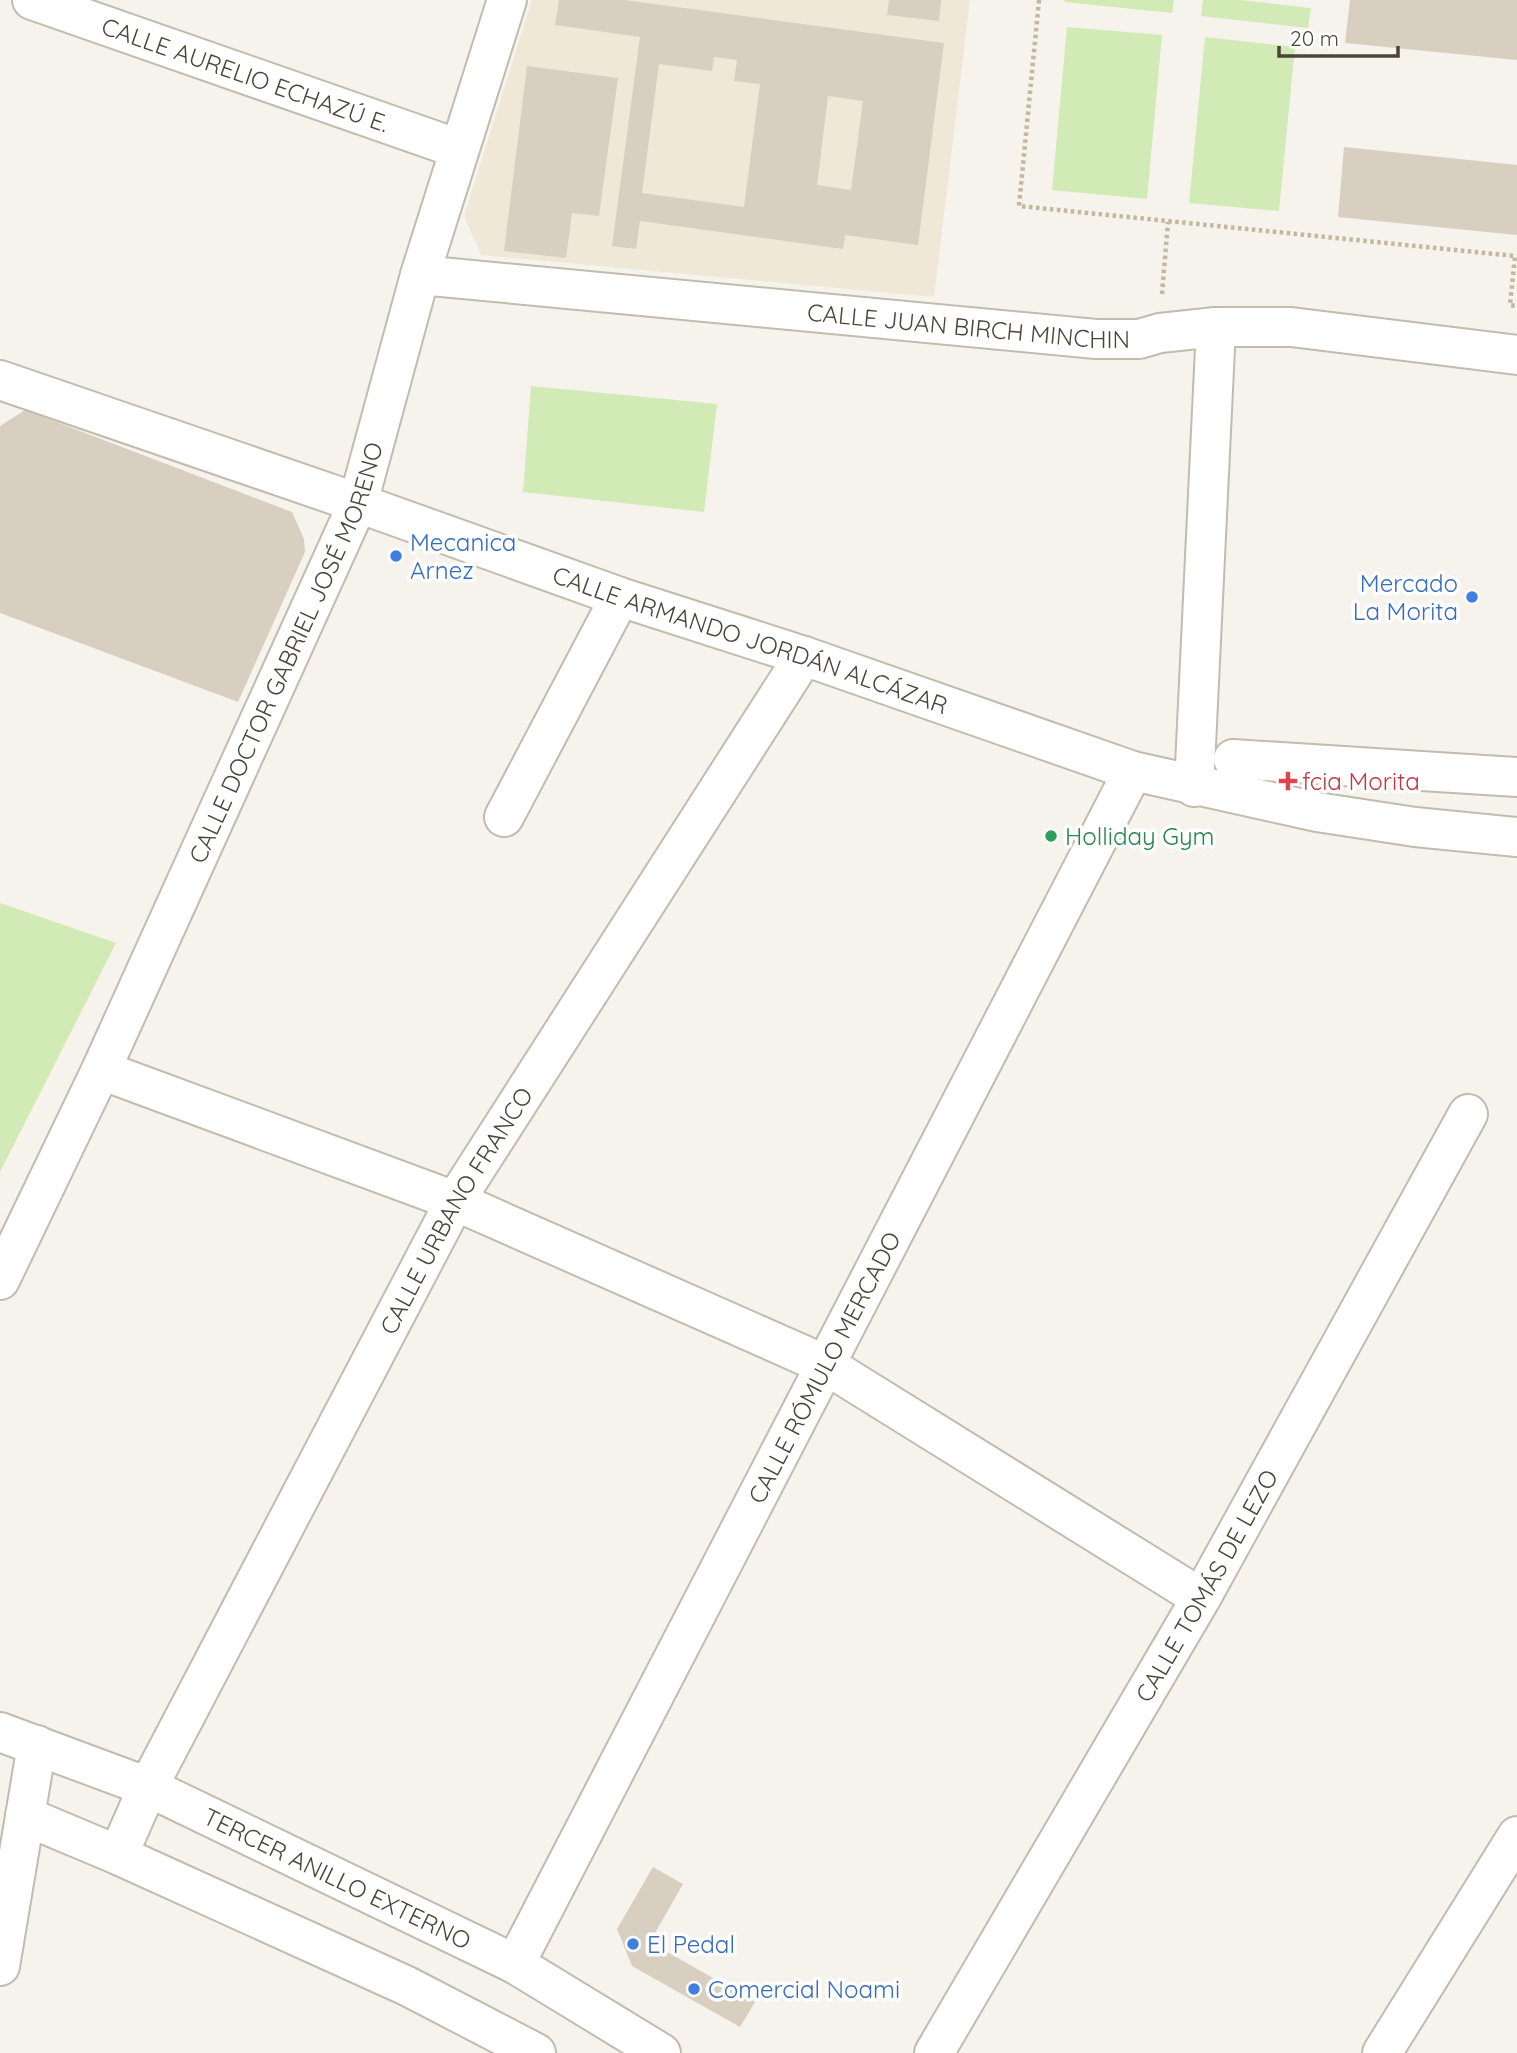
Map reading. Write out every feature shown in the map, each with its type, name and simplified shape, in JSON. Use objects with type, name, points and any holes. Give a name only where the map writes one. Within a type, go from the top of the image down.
[{"type":"street","name":"CALLE AURELIO ECHAZÚ E.","points":[[32,0],[459,149]]},
{"type":"street","name":"CALLE DOCTOR GABRIEL JOSÉ MORENO","points":[[0,1280],[101,1070],[358,503],[420,275],[507,0]]},
{"type":"street","name":"CALLE JUAN BIRCH MINCHIN","points":[[420,275],[1096,339],[1139,339],[1160,333],[1216,327],[1291,327],[1517,355]]},
{"type":"street","points":[[1194,786],[1216,327]]},
{"type":"street","name":"CALLE ARMANDO JORDÁN ALCÁZAR","points":[[0,380],[358,503],[620,597],[804,656],[1133,771],[1341,816],[1415,827],[1517,837]]},
{"type":"street","points":[[504,817],[620,597]]},
{"type":"street","name":"CALLE URBANO FRANCO","points":[[118,1855],[148,1787],[455,1201],[804,656]]},
{"type":"street","points":[[1233,759],[1517,777]]},
{"type":"street","name":"CALLE RÓMULO MERCADO","points":[[515,1964],[1133,771]]},
{"type":"street","points":[[101,1070],[455,1201],[826,1365],[1201,1598]]},
{"type":"street","name":"CALLE TOMÁS DE LEZO","points":[[934,2053],[1201,1598],[1468,1114]]},
{"type":"street","name":"TERCER ANILLO EXTERNO","points":[[0,1732],[23,1779],[148,1787],[515,1964],[661,2053]]},
{"type":"street","points":[[23,1779],[118,1855],[407,1986],[536,2053]]},
{"type":"street","points":[[0,1966],[23,1779]]},
{"type":"street","points":[[1382,2053],[1517,1836]]},
{"type":"path","points":[[1039,0],[1019,206],[1515,256],[1510,305],[1517,306]]},
{"type":"path","points":[[1160,333],[1168,222]]},
{"type":"shaded area","points":[[532,0],[970,0],[934,297],[481,255],[464,216]]},
{"type":"green space","points":[[1065,0],[1174,0],[1172,13]]},
{"type":"green space","points":[[1203,0],[1240,0],[1311,8],[1308,28],[1201,16]]},
{"type":"green space","points":[[1067,27],[1162,35],[1147,199],[1052,190]]},
{"type":"green space","points":[[1205,37],[1295,47],[1279,211],[1189,203]]},
{"type":"green space","points":[[531,386],[717,404],[704,512],[523,492]]},
{"type":"green space","points":[[0,903],[116,943],[0,1172]]},
{"type":"building","points":[[559,0],[624,0],[944,43],[918,245],[845,235],[843,249],[640,221],[636,249],[612,246],[640,37],[555,25]],"holes":[[[714,57],[737,60],[734,81],[760,84],[744,207],[642,193],[659,64],[712,71]],[[828,96],[863,101],[851,190],[817,185]]]},
{"type":"building","points":[[889,0],[941,0],[939,21],[887,15]]},
{"type":"building","points":[[1350,0],[1517,0],[1517,60],[1345,43]]},
{"type":"building","points":[[527,66],[618,78],[599,216],[572,213],[566,258],[504,251]]},
{"type":"building","points":[[1344,147],[1517,165],[1517,235],[1338,217]]},
{"type":"building","points":[[25,410],[292,512],[304,539],[305,552],[238,702],[0,613],[0,426]]},
{"type":"building","points":[[653,1867],[683,1884],[650,1942],[755,2002],[740,2027],[632,1966],[617,1929]]},
{"type":"place","name":"Mecanica Arnez","points":[[396,556]]},
{"type":"place","name":"Mercado La Morita","points":[[1472,597]]},
{"type":"place","name":"fcia Morita","points":[[1288,781]]},
{"type":"place","name":"Holliday Gym","points":[[1051,836]]},
{"type":"place","name":"El Pedal","points":[[633,1944]]},
{"type":"place","name":"Comercial Noami","points":[[694,1989]]}]
